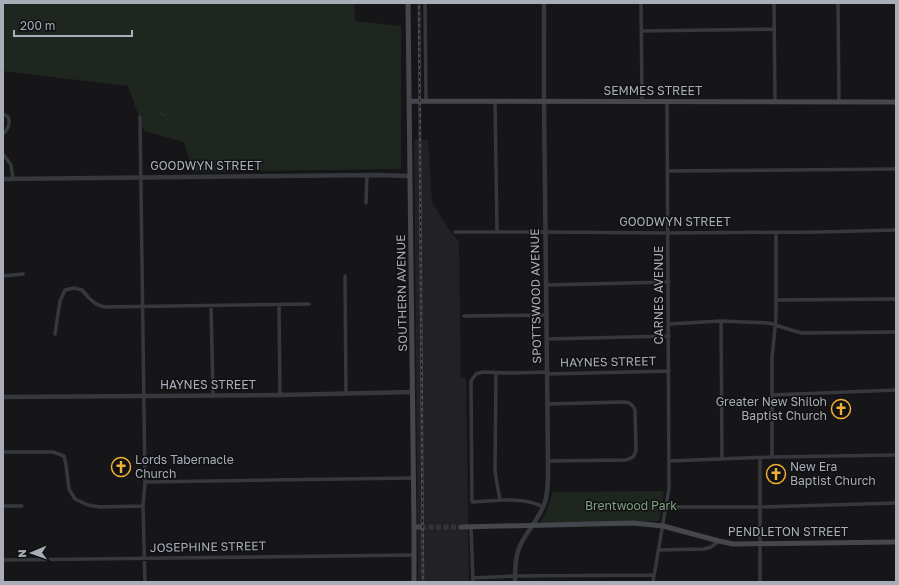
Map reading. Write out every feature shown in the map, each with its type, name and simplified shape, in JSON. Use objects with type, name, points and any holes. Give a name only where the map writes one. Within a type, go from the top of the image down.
[{"type":"main road","name":"SOUTHERN AVENUE","points":[[408,3],[414,582]]},
{"type":"main road","name":"SEMMES STREET","points":[[410,101],[896,102]]},
{"type":"main road","points":[[461,527],[633,523],[663,526],[719,541]]},
{"type":"main road","points":[[414,528],[421,527]]},
{"type":"main road","name":"PENDLETON STREET","points":[[719,541],[733,544],[896,542]]},
{"type":"street","points":[[425,3],[426,101]]},
{"type":"street","name":"SPOTTSWOOD AVENUE","points":[[515,582],[516,563],[521,543],[541,512],[548,487],[544,3]]},
{"type":"street","points":[[641,3],[642,101]]},
{"type":"street","points":[[774,3],[775,101]]},
{"type":"street","points":[[838,3],[839,102]]},
{"type":"street","points":[[641,31],[774,29]]},
{"type":"street","points":[[495,101],[497,232]]},
{"type":"street","name":"CARNES AVENUE","points":[[653,582],[669,488],[668,102]]},
{"type":"street","points":[[3,114],[8,117],[9,123],[8,129],[3,134]]},
{"type":"street","points":[[140,117],[145,582]]},
{"type":"street","points":[[3,154],[11,165],[13,178]]},
{"type":"street","points":[[668,171],[896,169]]},
{"type":"street","points":[[366,203],[367,175]]},
{"type":"street","name":"GOODWYN STREET","points":[[3,179],[367,175],[410,176]]},
{"type":"street","name":"GOODWYN STREET","points":[[455,232],[668,233],[896,230]]},
{"type":"street","points":[[772,457],[772,350],[776,325],[776,232]]},
{"type":"street","points":[[3,276],[22,274]]},
{"type":"street","points":[[345,276],[346,394]]},
{"type":"street","points":[[547,286],[669,282]]},
{"type":"street","points":[[55,334],[60,301],[65,290],[74,288],[82,290],[96,304],[104,307],[309,304]]},
{"type":"street","points":[[776,300],[896,299]]},
{"type":"street","points":[[280,305],[280,394]]},
{"type":"street","points":[[211,306],[213,395]]},
{"type":"street","points":[[464,316],[547,315]]},
{"type":"street","points":[[669,324],[721,321],[769,323],[802,333],[896,332]]},
{"type":"street","points":[[721,321],[722,459]]},
{"type":"street","points":[[547,339],[669,336]]},
{"type":"street","name":"HAYNES STREET","points":[[500,500],[472,502],[471,381],[476,374],[483,372],[547,373],[669,371]]},
{"type":"street","points":[[496,373],[496,471],[500,500],[527,500],[537,503],[543,507]]},
{"type":"street","points":[[772,395],[896,390]]},
{"type":"street","name":"HAYNES STREET","points":[[3,396],[143,396],[413,392]]},
{"type":"street","points":[[548,404],[624,402],[632,404],[636,414],[636,451],[633,457],[626,460],[548,461]]},
{"type":"street","points":[[3,452],[53,452],[64,456],[69,489],[75,499],[88,505],[100,507],[144,506]]},
{"type":"street","points":[[669,461],[772,457],[896,455]]},
{"type":"street","points":[[760,458],[760,582]]},
{"type":"street","points":[[145,482],[413,478]]},
{"type":"street","points":[[666,508],[896,503]]},
{"type":"street","points":[[3,506],[22,506]]},
{"type":"street","points":[[472,527],[473,580],[515,576],[654,575]]},
{"type":"street","name":"PENDLETON STREET","points":[[659,550],[704,549],[711,547],[719,541]]},
{"type":"street","name":"JOSEPHINE STREET","points":[[3,560],[414,555]]},
{"type":"shaded area","points":[[414,139],[428,140],[432,202],[450,231],[459,242],[461,378],[466,378],[469,582],[418,582]]},
{"type":"green space","points":[[3,3],[354,3],[355,21],[401,26],[401,169],[193,172],[184,142],[144,131],[128,86],[3,71]]},
{"type":"green space","name":"Brentwood Park","points":[[664,491],[659,521],[540,523],[546,512],[553,492]]},
{"type":"waterway","points":[[160,113],[166,116]]},
{"type":"tunnel","points":[[421,527],[461,527]]},
{"type":"railway","points":[[419,3],[423,582]]},
{"type":"place","name":"Greater New Shiloh Baptist Church","points":[[841,409]]},
{"type":"place","name":"Lords Tabernacle Church","points":[[121,467]]},
{"type":"place","name":"New Era Baptist Church","points":[[776,474]]}]
